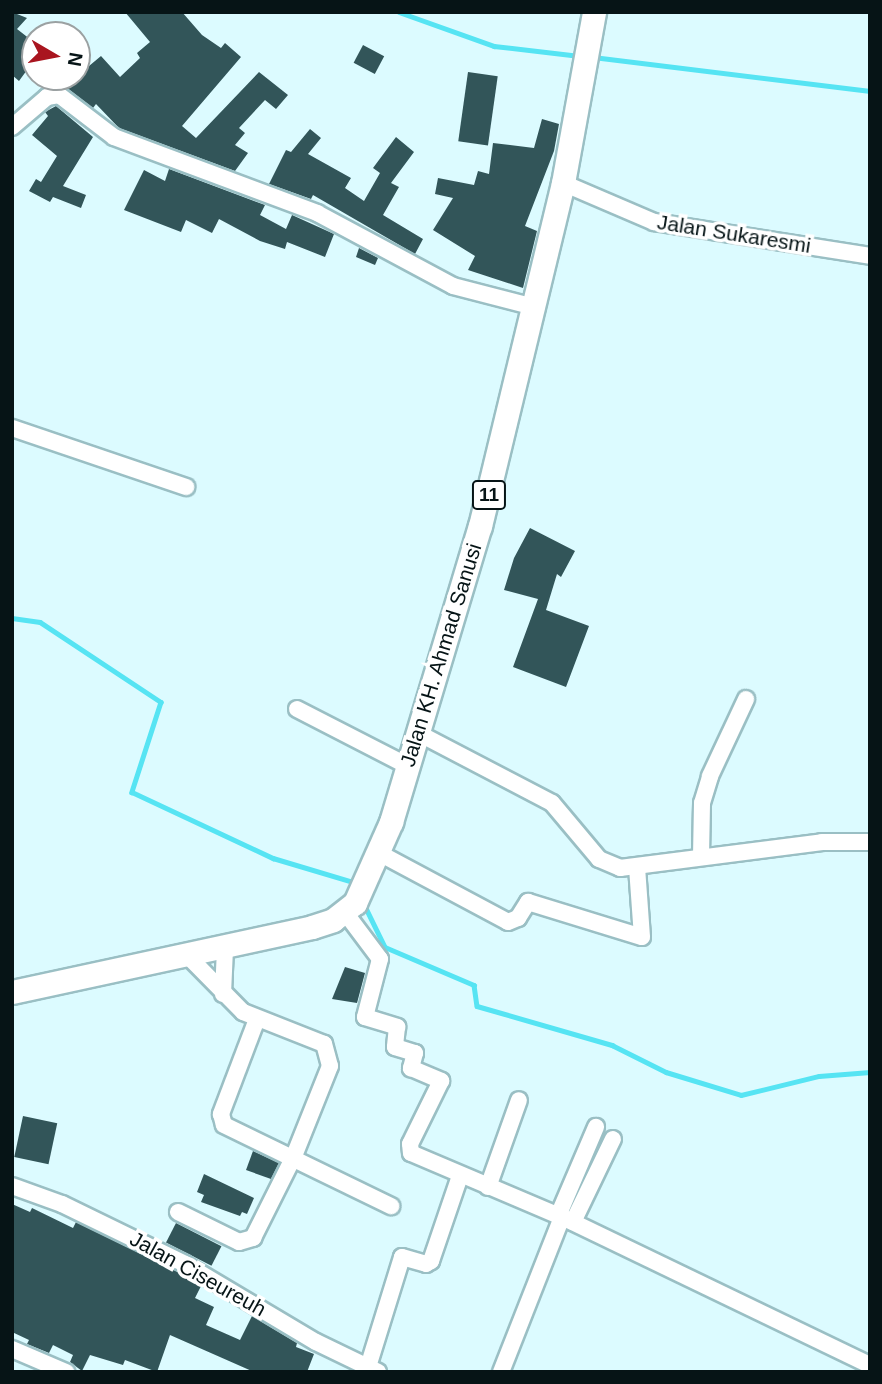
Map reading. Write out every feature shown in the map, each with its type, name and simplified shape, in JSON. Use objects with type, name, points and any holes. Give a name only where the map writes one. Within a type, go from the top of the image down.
[{"type":"highway","name":"Jalan KH. Ahmad Sanusi","points":[[350,907],[369,879],[379,853],[480,526],[563,183],[580,103],[594,12]]},
{"type":"highway","points":[[12,992],[225,950],[312,928],[350,907]]},
{"type":"street","points":[[12,127],[47,97],[59,95],[114,137],[317,213],[453,286],[534,307]]},
{"type":"street","name":"Jalan Sukaresmi","points":[[563,183],[654,222],[870,256]]},
{"type":"street","points":[[12,428],[186,487]]},
{"type":"street","points":[[701,856],[702,803],[707,785],[746,699]]},
{"type":"street","points":[[297,709],[408,766]]},
{"type":"street","points":[[418,733],[552,803],[599,859],[620,868],[822,842],[870,842]]},
{"type":"street","points":[[379,853],[508,922],[518,918],[528,902],[642,937],[637,866]]},
{"type":"street","points":[[350,907],[380,959],[365,1017],[397,1027],[395,1047],[415,1053],[411,1068],[441,1082],[410,1144],[411,1153],[460,1177],[564,1218],[870,1365]]},
{"type":"street","points":[[223,993],[225,950]]},
{"type":"street","points":[[178,1212],[246,1242],[258,1229],[294,1156],[330,1066],[329,1054],[317,1039],[257,1019],[223,993],[189,957]]},
{"type":"street","points":[[257,1019],[221,1114],[230,1130],[294,1156],[391,1206]]},
{"type":"street","points":[[488,1187],[519,1100]]},
{"type":"street","points":[[501,1372],[564,1218],[597,1127]]},
{"type":"street","points":[[564,1218],[613,1139]]},
{"type":"street","points":[[373,1370],[402,1257],[426,1264],[431,1261],[460,1177]]},
{"type":"street","name":"Jalan Ciseureuh","points":[[12,1186],[62,1204],[173,1257],[316,1342],[373,1370]]},
{"type":"street","points":[[12,1349],[66,1372]]},
{"type":"building","points":[[12,12],[27,18],[21,21],[17,29],[21,32],[21,78],[19,81],[12,75]]},
{"type":"building","points":[[125,12],[182,12],[202,35],[221,48],[225,43],[241,57],[182,126],[196,138],[259,72],[288,95],[276,109],[265,100],[239,128],[245,133],[235,145],[248,153],[235,171],[119,128],[96,104],[93,108],[71,91],[91,91],[91,64],[101,56],[120,77],[140,58],[137,53],[150,42]]},
{"type":"building","points":[[363,45],[384,56],[375,74],[354,63]]},
{"type":"building","points":[[468,72],[498,76],[488,145],[458,141]]},
{"type":"building","points":[[56,106],[93,137],[63,186],[86,195],[81,208],[53,197],[50,202],[29,191],[36,179],[41,182],[57,156],[32,135],[48,116],[45,112]]},
{"type":"building","points":[[542,119],[559,124],[554,151],[525,226],[537,231],[523,288],[468,270],[475,256],[433,230],[453,198],[435,194],[438,178],[474,185],[478,171],[489,174],[493,143],[534,148]]},
{"type":"building","points":[[310,129],[321,138],[308,154],[351,178],[345,188],[364,201],[380,173],[373,168],[396,137],[414,152],[391,183],[399,187],[383,215],[423,239],[415,254],[313,195],[311,199],[269,184],[286,150],[291,152]]},
{"type":"building","points":[[169,169],[265,205],[260,215],[286,229],[292,215],[334,234],[325,257],[287,242],[285,249],[260,241],[219,219],[212,233],[186,220],[181,232],[124,210],[144,170],[165,181]]},
{"type":"building","points":[[359,248],[378,258],[375,265],[356,257]]},
{"type":"building","points":[[530,528],[575,551],[561,577],[557,574],[546,610],[589,626],[566,687],[513,667],[538,599],[504,590],[514,558]]},
{"type":"building","points":[[345,967],[365,973],[357,1003],[332,999]]},
{"type":"building","points":[[23,1116],[57,1123],[49,1164],[14,1157]]},
{"type":"building","points":[[253,1151],[279,1163],[271,1179],[246,1170]]},
{"type":"building","points":[[204,1174],[254,1198],[247,1214],[242,1212],[240,1216],[201,1202],[204,1195],[197,1192]]},
{"type":"building","points":[[12,1204],[30,1212],[32,1208],[73,1228],[76,1222],[180,1273],[201,1286],[195,1298],[214,1307],[206,1325],[240,1340],[252,1316],[297,1343],[296,1347],[314,1354],[307,1372],[254,1372],[170,1335],[157,1372],[125,1360],[123,1365],[90,1355],[82,1371],[70,1362],[73,1355],[53,1345],[49,1353],[27,1344],[29,1340],[12,1332]]},
{"type":"building","points":[[176,1223],[221,1246],[211,1266],[166,1243]]},
{"type":"waterway","points":[[399,12],[494,46],[581,56]]},
{"type":"waterway","points":[[593,57],[870,91]]},
{"type":"waterway","points":[[12,618],[40,622],[161,702],[132,792],[273,858],[357,883]]},
{"type":"waterway","points":[[364,904],[385,947],[474,985],[477,1006],[612,1045],[666,1072],[741,1095],[819,1076],[870,1072]]}]
